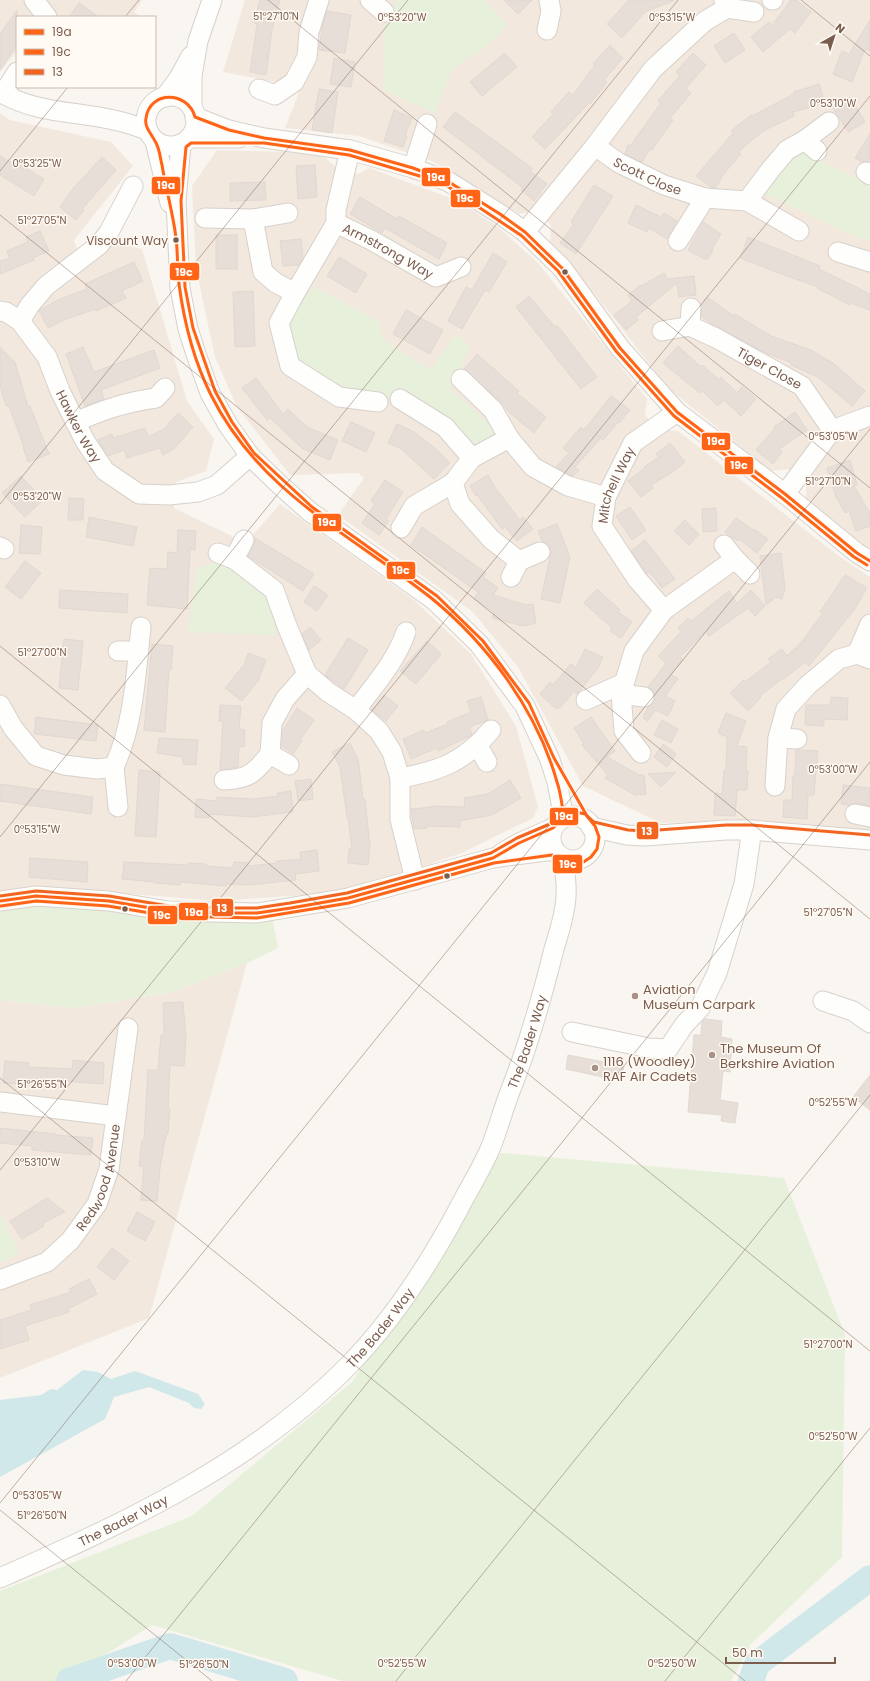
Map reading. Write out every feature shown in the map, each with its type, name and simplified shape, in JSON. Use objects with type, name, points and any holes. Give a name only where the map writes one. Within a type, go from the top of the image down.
[{"type":"street","points":[[34,0],[46,16]]},
{"type":"street","points":[[178,260],[168,189],[146,124],[146,116],[179,78],[198,41],[212,0]]},
{"type":"street","points":[[259,89],[275,96],[294,82],[307,57],[309,32],[319,0]]},
{"type":"street","points":[[547,30],[551,11],[549,0]]},
{"type":"street","points":[[525,232],[595,146],[652,69],[725,4],[754,12]]},
{"type":"street","points":[[198,41],[192,76],[193,112],[196,122],[194,131],[185,141],[176,201],[178,260],[180,288],[188,329],[210,393],[228,425],[250,456],[280,486],[309,511],[434,600],[479,644],[525,706],[550,760],[595,838],[587,854]]},
{"type":"street","points":[[16,73],[2,93],[18,101],[44,109],[118,121],[151,136],[166,146],[173,146],[185,141],[264,138]]},
{"type":"street","points":[[80,115],[114,114],[158,101],[178,97],[186,101],[193,112],[229,130],[264,138],[350,150],[413,168],[449,182],[525,232],[562,268],[620,348],[677,412],[786,494],[857,553],[870,561]]},
{"type":"street","points":[[747,201],[787,150],[811,146],[829,122]]},
{"type":"street","points":[[413,168],[427,124]]},
{"type":"street","name":"Scott Close","points":[[595,146],[619,163],[664,185],[705,198],[747,201],[798,231]]},
{"type":"street","name":"Armstrong Way","points":[[350,150],[336,210],[336,223],[279,323],[290,366],[336,403],[378,402]]},
{"type":"street","points":[[20,321],[30,305],[46,286],[99,245],[109,232],[133,186]]},
{"type":"street","points":[[678,241],[705,198]]},
{"type":"street","points":[[205,218],[253,219],[288,213]]},
{"type":"street","points":[[253,219],[263,272],[276,283],[295,293]]},
{"type":"street","name":"Armstrong Way","points":[[336,223],[371,240],[436,277],[461,267]]},
{"type":"street","points":[[838,252],[870,262]]},
{"type":"street","name":"Hawker Way","points":[[0,311],[6,312],[20,321],[47,357],[60,391],[84,441],[105,471],[139,494],[169,495],[198,492],[217,484],[250,456]]},
{"type":"street","name":"Tiger Close","points":[[662,332],[691,317],[716,338],[802,386],[832,430]]},
{"type":"street","points":[[461,379],[493,410],[509,438],[533,467],[568,486],[606,497]]},
{"type":"street","points":[[75,422],[105,409],[135,400],[162,397]]},
{"type":"street","points":[[400,399],[445,427],[472,458]]},
{"type":"street","name":"Mitchell Way","points":[[664,610],[637,579],[602,526],[606,497],[633,444],[677,412]]},
{"type":"street","points":[[786,494],[832,430],[870,416]]},
{"type":"street","points":[[401,528],[414,506],[453,482],[472,458],[509,438]]},
{"type":"street","points":[[453,482],[460,504],[515,569],[540,552]]},
{"type":"street","points":[[244,540],[226,556],[274,590],[307,674],[328,692],[356,710],[379,731],[392,752],[400,778],[400,819],[415,880]]},
{"type":"street","points":[[641,753],[624,731],[622,688],[634,651],[664,610],[730,552],[750,574]]},
{"type":"street","points":[[775,786],[778,738],[786,709],[808,685],[839,659],[864,657],[870,624]]},
{"type":"street","points":[[118,807],[114,767],[122,748],[130,712],[141,627]]},
{"type":"street","points":[[356,710],[389,667],[406,632]]},
{"type":"street","points":[[118,651],[139,651]]},
{"type":"street","points":[[224,780],[239,779],[255,772],[270,754],[272,723],[285,699],[307,674]]},
{"type":"street","points":[[586,700],[622,688],[644,697]]},
{"type":"street","points":[[0,705],[13,728],[36,756],[64,765],[97,769],[114,767]]},
{"type":"street","points":[[400,778],[420,775],[482,754],[491,730]]},
{"type":"street","points":[[778,738],[797,739]]},
{"type":"street","points":[[270,754],[289,765]]},
{"type":"street","points":[[550,760],[557,782],[559,823],[551,835],[551,843],[559,854],[571,860],[645,836]]},
{"type":"street","points":[[493,858],[519,843],[576,816],[587,823],[627,835],[645,836],[726,830],[750,830],[870,840]]},
{"type":"street","points":[[572,1032],[650,1048],[668,1049],[684,1025],[700,1008],[717,973],[744,884],[750,843],[750,830]]},
{"type":"street","points":[[0,901],[36,896],[109,901],[168,911],[257,913],[348,898],[493,858],[559,854]]},
{"type":"street","name":"The Bader Way","points":[[559,854],[566,896],[565,912]]},
{"type":"street","name":"The Bader Way","points":[[0,1578],[65,1549],[171,1496],[238,1457],[318,1394],[349,1365],[377,1333],[419,1279],[451,1224],[489,1150],[536,1019],[565,912],[587,854]]},
{"type":"street","points":[[823,1001],[853,1011],[870,1023]]},
{"type":"street","name":"Redwood Avenue","points":[[0,1280],[47,1262],[70,1241],[97,1204],[108,1169],[128,1028]]},
{"type":"street","points":[[0,1102],[116,1116]]},
{"type":"shaded area","points":[[0,0],[142,0],[134,12],[139,16],[16,16],[16,52],[0,72]]},
{"type":"shaded area","points":[[245,0],[870,0],[870,550],[806,500],[806,483],[787,469],[771,471],[669,389],[594,293],[550,244],[551,226],[537,211],[520,214],[432,161],[359,136],[285,128],[301,87],[223,72]]},
{"type":"shaded area","points":[[0,113],[10,120],[111,142],[133,166],[74,240],[82,264],[116,243],[142,249],[187,401],[214,439],[206,471],[176,482],[174,508],[246,543],[280,504],[413,599],[471,654],[516,726],[538,807],[533,818],[462,853],[347,892],[217,901],[34,886],[0,891]]},
{"type":"shaded area","points":[[217,150],[321,153],[333,165],[358,174],[369,168],[456,200],[498,227],[538,263],[647,399],[645,416],[662,430],[678,431],[840,557],[870,577],[870,833],[750,820],[661,823],[583,786],[518,667],[473,612],[338,515],[364,478],[358,473],[290,475],[237,407],[215,357],[196,268],[192,186]]},
{"type":"shaded area","points":[[247,963],[149,1318],[0,1378],[0,1000],[74,1008],[172,992]]},
{"type":"green space","points":[[397,0],[485,0],[507,25],[489,45],[452,69],[435,113],[383,90],[384,29]]},
{"type":"green space","points":[[805,144],[820,161],[870,184],[870,241],[858,238],[760,191]]},
{"type":"green space","points":[[314,287],[379,321],[383,340],[431,370],[455,335],[470,346],[451,389],[496,430],[474,453],[408,398],[388,399],[330,382],[305,367],[291,347],[290,327],[296,309]]},
{"type":"green space","points":[[222,560],[266,588],[276,635],[188,632],[197,568]]},
{"type":"green space","points":[[19,904],[272,917],[278,948],[247,963],[172,992],[74,1008],[0,1000],[0,906]]},
{"type":"green space","points":[[501,1153],[784,1178],[845,1335],[842,1557],[751,1644],[731,1681],[343,1681],[152,1625],[64,1681],[0,1681],[0,1591],[192,1516],[352,1382]]},
{"type":"green space","points":[[0,1214],[20,1254],[0,1262]]},
{"type":"water","points":[[83,1370],[98,1372],[111,1379],[135,1371],[198,1394],[205,1404],[201,1409],[194,1408],[189,1403],[149,1387],[114,1397],[105,1419],[0,1477],[0,1400],[41,1395],[51,1389],[57,1390]]},
{"type":"building","points":[[260,0],[280,0],[272,30],[266,75],[250,72],[257,24],[254,23]]},
{"type":"building","points":[[504,0],[532,0],[518,14]]},
{"type":"building","points":[[629,0],[673,1],[645,12],[622,38],[607,24]]},
{"type":"building","points":[[791,0],[796,0],[811,12],[795,33],[790,29],[763,52],[751,37],[769,22],[772,25]]},
{"type":"building","points":[[79,3],[98,16],[70,16]]},
{"type":"building","points":[[17,10],[16,46],[0,70],[0,34]]},
{"type":"building","points":[[327,11],[351,15],[345,53],[319,50],[323,23]]},
{"type":"building","points":[[870,20],[870,51],[865,49],[852,82],[833,74],[842,51],[849,54]]},
{"type":"building","points":[[734,33],[745,50],[725,63],[714,46]]},
{"type":"building","points":[[610,45],[623,58],[604,80],[607,82],[590,104],[589,103],[545,149],[532,137],[553,114],[551,112],[569,92],[573,95],[595,65],[593,64]]},
{"type":"building","points":[[505,53],[517,67],[482,96],[470,82]]},
{"type":"building","points":[[693,53],[706,65],[686,88],[691,93],[670,118],[673,120],[652,150],[650,149],[642,162],[625,154],[628,145],[630,146],[661,103],[658,101],[680,75],[676,72]]},
{"type":"building","points":[[334,58],[355,62],[351,87],[330,84]]},
{"type":"building","points":[[819,84],[825,103],[793,112],[794,116],[763,131],[738,152],[741,154],[721,177],[722,178],[715,188],[711,187],[696,176],[733,133],[731,131],[751,115],[752,116],[794,94],[794,92]]},
{"type":"building","points":[[319,89],[338,92],[332,133],[312,130]]},
{"type":"building","points":[[850,97],[865,122],[848,132],[833,108]]},
{"type":"building","points":[[394,110],[412,118],[405,135],[407,136],[403,147],[384,141]]},
{"type":"building","points":[[455,112],[532,168],[530,171],[547,184],[534,201],[521,190],[522,187],[443,127]]},
{"type":"building","points":[[870,134],[870,162],[862,162],[855,158]]},
{"type":"building","points":[[0,156],[15,165],[16,162],[44,179],[34,196],[0,175]]},
{"type":"building","points":[[102,157],[116,170],[82,209],[84,210],[76,220],[60,207],[71,191]]},
{"type":"building","points":[[315,165],[317,197],[298,199],[296,166]]},
{"type":"building","points":[[265,182],[266,200],[230,201],[230,183]]},
{"type":"building","points":[[594,185],[613,196],[576,254],[560,243],[574,224],[571,222]]},
{"type":"building","points":[[360,197],[397,219],[399,216],[447,243],[439,259],[385,228],[382,233],[350,214]]},
{"type":"building","points":[[636,205],[661,217],[664,213],[677,221],[667,239],[649,228],[647,232],[628,223]]},
{"type":"building","points":[[703,222],[721,234],[708,259],[704,259],[688,250]]},
{"type":"building","points":[[40,231],[49,251],[33,258],[34,260],[0,274],[0,261],[10,259],[7,251],[28,242],[26,237]]},
{"type":"building","points":[[216,235],[237,235],[237,269],[216,269]]},
{"type":"building","points":[[748,237],[820,266],[819,269],[870,294],[870,310],[851,303],[850,305],[817,288],[818,287],[740,258]]},
{"type":"building","points":[[301,239],[303,258],[299,265],[283,266],[280,241]]},
{"type":"building","points":[[493,253],[507,262],[489,292],[485,290],[462,329],[448,321],[466,287],[472,290]]},
{"type":"building","points":[[339,257],[367,274],[356,293],[327,276]]},
{"type":"building","points":[[134,262],[143,281],[122,291],[126,298],[96,311],[95,309],[64,320],[48,328],[39,311],[40,310],[58,300],[87,289],[85,284]]},
{"type":"building","points":[[664,273],[667,279],[694,276],[696,295],[679,297],[677,283],[636,317],[638,320],[626,330],[614,315],[632,301],[628,295],[640,285],[641,286]]},
{"type":"building","points":[[253,291],[255,346],[235,347],[233,292]]},
{"type":"building","points":[[529,296],[555,327],[557,325],[597,377],[581,389],[516,307]]},
{"type":"building","points":[[707,297],[734,316],[735,314],[771,336],[811,350],[833,363],[865,391],[852,406],[818,377],[791,365],[792,363],[766,353],[712,324],[702,317],[701,306]]},
{"type":"building","points":[[406,310],[443,330],[430,354],[393,334]]},
{"type":"building","points":[[678,346],[701,367],[702,365],[719,380],[721,377],[737,393],[742,387],[756,399],[741,416],[724,400],[718,406],[702,391],[700,393],[663,363]]},
{"type":"building","points":[[0,347],[15,362],[28,407],[30,406],[49,454],[28,462],[9,406],[6,406],[0,386]]},
{"type":"building","points":[[83,347],[94,372],[154,350],[160,368],[101,390],[104,399],[85,406],[66,354]]},
{"type":"building","points":[[477,354],[519,391],[517,393],[546,417],[534,433],[509,412],[501,402],[464,369]]},
{"type":"building","points":[[256,378],[283,414],[288,409],[307,427],[338,440],[330,460],[303,449],[270,418],[267,420],[242,388]]},
{"type":"building","points":[[611,396],[630,410],[603,440],[601,438],[575,467],[579,470],[573,476],[556,467],[569,453],[563,448],[581,427],[584,430]]},
{"type":"building","points":[[795,412],[807,430],[779,449],[782,452],[773,464],[756,450],[775,428],[774,427]]},
{"type":"building","points":[[178,413],[193,427],[174,449],[163,455],[160,448],[127,458],[124,450],[108,456],[98,440],[112,434],[113,438],[145,428],[148,437],[164,429]]},
{"type":"building","points":[[351,422],[375,433],[366,452],[342,441]]},
{"type":"building","points":[[397,424],[414,432],[437,450],[450,463],[434,479],[400,448],[388,443]]},
{"type":"building","points":[[670,443],[685,462],[671,473],[651,485],[653,488],[641,497],[628,481],[645,468],[644,467],[659,457],[656,454]]},
{"type":"building","points":[[850,460],[857,485],[854,486],[870,513],[870,526],[856,531],[849,511],[845,513],[836,497],[827,468]]},
{"type":"building","points":[[488,475],[496,489],[520,520],[523,517],[533,529],[517,541],[505,527],[502,529],[470,486]]},
{"type":"building","points":[[21,476],[43,500],[25,517],[2,493]]},
{"type":"building","points":[[385,480],[403,492],[386,519],[389,521],[379,535],[362,523],[375,504],[371,501]]},
{"type":"building","points":[[69,498],[84,499],[83,520],[68,520]]},
{"type":"building","points":[[630,507],[646,530],[632,540],[616,516]]},
{"type":"building","points":[[716,508],[717,531],[703,532],[702,509]]},
{"type":"building","points":[[89,517],[137,527],[133,546],[86,537]]},
{"type":"building","points":[[736,518],[768,539],[757,553],[739,539],[738,541],[725,532]]},
{"type":"building","points":[[685,520],[699,534],[689,545],[674,531]]},
{"type":"building","points":[[557,524],[570,557],[560,603],[541,599],[551,553],[550,547],[547,543],[542,541],[538,531]]},
{"type":"building","points":[[21,525],[42,527],[40,554],[19,553]]},
{"type":"building","points":[[422,527],[486,573],[483,577],[498,588],[493,595],[526,605],[533,604],[536,623],[523,626],[492,618],[494,612],[474,599],[478,592],[411,545]]},
{"type":"building","points":[[178,530],[196,531],[195,550],[190,549],[187,609],[147,605],[150,568],[167,569],[168,552],[177,553]]},
{"type":"building","points":[[255,538],[314,574],[303,591],[248,556],[254,545]]},
{"type":"building","points":[[645,540],[675,579],[662,588],[650,572],[647,574],[631,551]]},
{"type":"building","points":[[781,553],[785,588],[782,599],[776,597],[766,605],[760,556]]},
{"type":"building","points":[[25,561],[41,573],[21,599],[5,587]]},
{"type":"building","points":[[845,575],[867,588],[854,610],[809,666],[805,662],[784,679],[783,678],[760,696],[761,697],[748,711],[730,693],[743,680],[745,682],[771,662],[768,659],[782,649],[787,656],[803,640],[823,613],[820,612]]},
{"type":"building","points":[[314,586],[328,595],[317,611],[304,602]]},
{"type":"building","points":[[597,589],[620,610],[618,612],[632,622],[621,638],[610,631],[612,628],[584,603]]},
{"type":"building","points":[[60,590],[128,594],[127,613],[59,608]]},
{"type":"building","points":[[751,590],[765,606],[755,616],[748,608],[709,636],[706,631],[680,657],[683,660],[671,674],[678,679],[665,696],[675,701],[668,716],[655,710],[648,721],[643,718],[648,707],[655,699],[655,691],[654,692],[648,687],[666,663],[658,656],[681,632],[678,628],[688,618],[691,621],[729,591],[737,603]]},
{"type":"building","points":[[310,627],[321,640],[309,650],[302,634]]},
{"type":"building","points":[[348,638],[368,650],[344,689],[325,675]]},
{"type":"building","points":[[64,639],[83,641],[78,690],[59,688]]},
{"type":"building","points":[[427,641],[441,654],[416,684],[400,671]]},
{"type":"building","points":[[152,644],[173,646],[171,670],[169,670],[165,732],[144,730]]},
{"type":"building","points":[[585,649],[603,657],[598,668],[577,694],[574,691],[560,708],[555,708],[540,694],[550,682],[553,685],[571,664],[576,668]]},
{"type":"building","points":[[248,653],[266,660],[258,681],[242,701],[225,688],[244,665]]},
{"type":"building","points":[[384,695],[398,706],[386,721],[372,710]]},
{"type":"building","points":[[481,697],[488,720],[469,727],[472,734],[470,736],[438,751],[437,748],[411,759],[403,739],[424,730],[425,733],[448,724],[447,722],[471,712],[467,701]]},
{"type":"building","points":[[831,697],[848,698],[847,720],[824,719],[824,726],[805,725],[806,705],[830,705]]},
{"type":"building","points":[[220,705],[241,706],[239,729],[245,730],[244,747],[239,746],[238,767],[220,770],[223,721],[219,721]]},
{"type":"building","points":[[297,708],[314,720],[300,740],[302,741],[293,754],[282,746],[282,732]]},
{"type":"building","points":[[726,713],[746,721],[737,746],[747,747],[747,790],[737,790],[735,816],[714,815],[715,793],[722,794],[724,770],[726,770],[727,737],[718,733]]},
{"type":"building","points":[[36,717],[98,725],[96,741],[34,734]]},
{"type":"building","points":[[591,717],[615,751],[607,757],[639,775],[644,775],[646,794],[635,795],[605,778],[607,774],[582,745],[584,744],[574,728]]},
{"type":"building","points":[[662,720],[678,729],[671,743],[654,735]]},
{"type":"building","points":[[159,738],[198,740],[196,765],[183,764],[183,757],[157,753]]},
{"type":"building","points":[[350,743],[357,757],[356,759],[358,758],[363,799],[365,799],[370,847],[368,865],[348,863],[349,849],[352,849],[348,817],[340,767],[332,752]]},
{"type":"building","points":[[663,744],[676,754],[667,767],[654,757]]},
{"type":"building","points":[[796,750],[818,751],[814,795],[808,795],[807,819],[783,817],[784,800],[792,800]]},
{"type":"building","points":[[139,770],[160,772],[156,837],[135,836]]},
{"type":"building","points":[[676,772],[661,787],[648,774]]},
{"type":"building","points":[[311,779],[313,799],[298,801],[295,781]]},
{"type":"building","points":[[510,780],[521,798],[492,815],[460,821],[460,827],[426,826],[427,828],[414,829],[411,809],[432,806],[465,807],[464,798],[488,794]]},
{"type":"building","points":[[0,784],[93,797],[91,814],[0,801]]},
{"type":"building","points":[[843,785],[870,788],[870,806],[857,803],[850,805],[841,804]]},
{"type":"building","points":[[291,791],[293,812],[252,817],[209,814],[209,818],[195,817],[196,799],[217,801],[217,797],[252,799],[278,796],[277,793]]},
{"type":"building","points":[[317,850],[319,871],[295,874],[296,880],[249,885],[226,884],[226,886],[181,882],[180,885],[122,879],[124,862],[188,865],[188,863],[233,868],[234,862],[249,863],[249,866],[277,863],[277,861],[301,859],[300,852]]},
{"type":"building","points":[[30,858],[88,862],[87,882],[29,877]]},
{"type":"building","points":[[183,1002],[186,1037],[184,1066],[170,1065],[168,1109],[170,1109],[168,1134],[166,1134],[160,1168],[157,1201],[141,1200],[144,1166],[139,1166],[142,1140],[144,1140],[148,1070],[158,1070],[161,1035],[164,1035],[163,1003]]},
{"type":"building","name":"The Museum Of Berkshire Aviation","points":[[705,1019],[722,1021],[721,1037],[732,1039],[730,1072],[723,1071],[720,1100],[738,1103],[735,1123],[721,1121],[722,1115],[688,1112],[694,1035],[701,1035],[702,1022]]},
{"type":"building","name":"1116 (Woodley) RAF Air Cadets","points":[[568,1055],[624,1066],[621,1081],[566,1069]]},
{"type":"building","points":[[73,1060],[104,1063],[103,1084],[63,1081],[62,1088],[3,1083],[5,1061],[29,1063],[28,1067],[72,1069]]},
{"type":"building","points":[[870,1075],[870,1110],[853,1097]]},
{"type":"building","points":[[0,1128],[93,1138],[91,1155],[32,1150],[32,1146],[0,1143]]},
{"type":"building","points":[[47,1198],[65,1212],[43,1223],[44,1226],[22,1239],[10,1221]]},
{"type":"building","points":[[137,1212],[155,1222],[145,1241],[127,1231]]},
{"type":"building","points":[[112,1248],[129,1261],[114,1280],[97,1267]]},
{"type":"building","points":[[89,1279],[97,1294],[68,1309],[69,1312],[25,1326],[29,1340],[0,1349],[0,1320],[32,1310],[30,1305],[71,1292],[69,1289]]},
{"type":"waterway","points":[[751,1681],[757,1664],[870,1578]]},
{"type":"waterway","points":[[69,1681],[170,1646],[285,1681]]},
{"type":"transit line","name":"19a","points":[[0,901],[36,896],[109,901],[168,911],[226,913],[257,913],[291,908],[348,898],[493,858],[519,843],[553,828],[564,818],[558,786],[548,755],[537,729],[523,704],[490,657],[471,635],[430,597],[308,509],[280,485],[254,459],[231,429],[211,395],[195,355],[187,327],[179,284],[175,229],[158,148],[146,125],[146,118],[149,109],[154,102],[161,99],[169,97],[185,102],[191,108],[195,117],[229,130],[264,138],[350,150],[413,168],[449,182],[500,214],[525,232],[562,268],[620,348],[677,412],[785,494],[857,553],[870,561]]},
{"type":"transit line","name":"19c","points":[[1,906],[36,901],[108,906],[168,916],[257,918],[349,903],[494,863],[552,855],[560,862],[571,865],[582,863],[591,857],[597,849],[599,837],[595,826],[587,816],[554,758],[529,703],[483,641],[437,596],[312,507],[254,453],[232,422],[215,391],[193,328],[185,287],[181,201],[186,147],[191,143],[264,143],[349,155],[423,177],[447,186],[522,236],[558,271],[616,351],[674,416],[782,498],[854,557],[867,565]]},
{"type":"transit line","name":"13","points":[[0,896],[36,891],[109,896],[169,906],[257,908],[347,893],[491,853],[517,838],[550,824],[562,814],[571,811],[585,814],[594,822],[628,830],[645,831],[726,825],[751,825],[870,835]]},
{"type":"place","name":"Viscount Way","points":[[176,240]]},
{"type":"place","name":"Aviation Museum Carpark","points":[[635,996]]},
{"type":"place","name":"The Museum Of Berkshire Aviation","points":[[712,1055]]},
{"type":"place","name":"1116 (Woodley) RAF Air Cadets","points":[[595,1068]]}]
